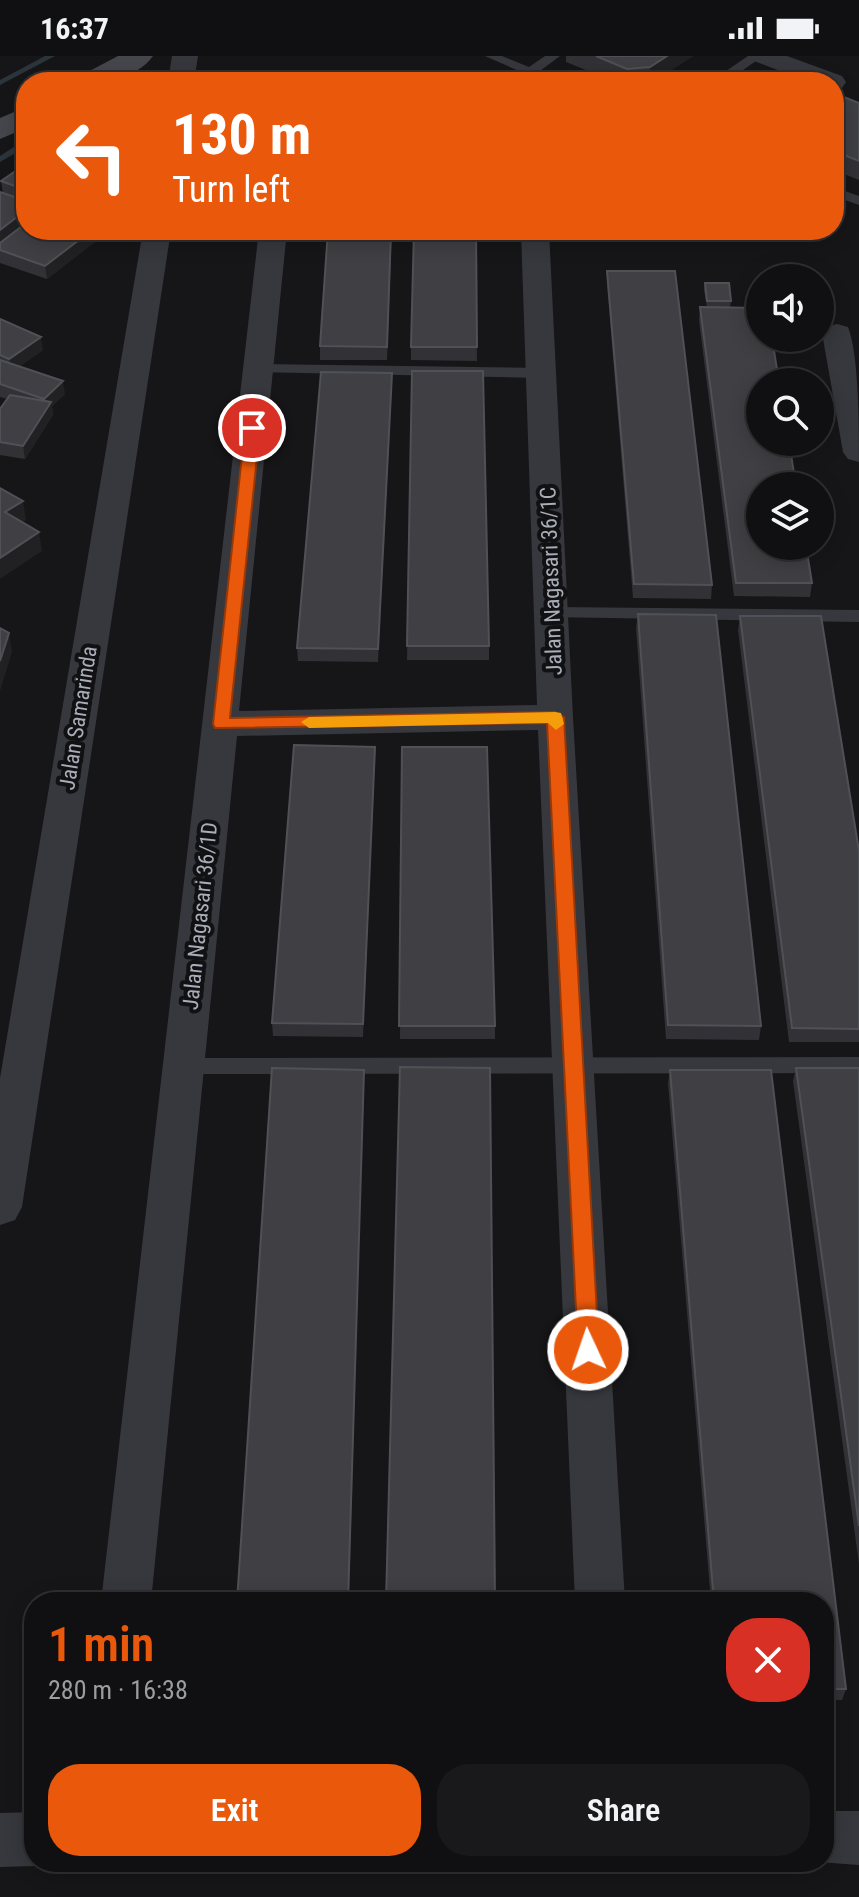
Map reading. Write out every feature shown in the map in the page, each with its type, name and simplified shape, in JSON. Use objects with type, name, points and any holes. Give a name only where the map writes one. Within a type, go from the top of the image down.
[{"type":"main road","points":[[109,72],[139,56]]},
{"type":"street","points":[[763,56],[807,72]]},
{"type":"street","name":"Jalan Samarinda","points":[[0,1207],[155,240]]},
{"type":"street","name":"Jalan Nagasari 36/1D","points":[[127,1592],[272,240]]},
{"type":"street","name":"Jalan Nagasari 36/1C","points":[[535,240],[555,717],[600,1592]]},
{"type":"street","points":[[837,333],[859,452]]},
{"type":"street","points":[[221,724],[555,717]]},
{"type":"street","points":[[834,1838],[859,1838]]},
{"type":"street","points":[[0,1840],[24,1839]]},
{"type":"lane","points":[[491,56],[530,72],[554,56]]},
{"type":"lane","points":[[732,72],[757,56]]},
{"type":"lane","points":[[259,369],[542,373]]},
{"type":"lane","points":[[553,613],[859,616]]},
{"type":"lane","points":[[184,1066],[859,1065]]},
{"type":"building","points":[[596,56],[667,56],[650,67],[627,69]]},
{"type":"building","points":[[844,97],[859,103],[859,161],[844,155]]},
{"type":"building","points":[[16,171],[16,186],[1,181]]},
{"type":"building","points":[[0,192],[16,198],[16,218],[0,230]]},
{"type":"building","points":[[16,231],[16,240],[79,240],[45,266],[0,250],[0,243]]},
{"type":"building","points":[[327,240],[391,240],[387,347],[320,346]]},
{"type":"building","points":[[414,240],[476,240],[477,347],[411,347]]},
{"type":"building","points":[[607,271],[675,271],[712,585],[634,584]]},
{"type":"building","points":[[705,283],[729,283],[731,301],[707,301]]},
{"type":"building","points":[[700,307],[746,308],[746,352],[774,352],[777,368],[746,368],[746,456],[791,456],[794,472],[746,472],[746,560],[808,560],[812,583],[736,583]]},
{"type":"building","points":[[0,319],[41,337],[9,359],[0,355]]},
{"type":"building","points":[[0,360],[63,381],[44,399],[0,384]]},
{"type":"building","points":[[412,371],[483,371],[489,646],[407,646]]},
{"type":"building","points":[[321,372],[392,373],[378,649],[297,648]]},
{"type":"building","points":[[10,395],[51,402],[23,446],[0,442],[0,409]]},
{"type":"building","points":[[0,488],[23,501],[5,512],[39,532],[0,558]]},
{"type":"building","points":[[638,614],[716,615],[761,1026],[668,1025]]},
{"type":"building","points":[[740,616],[821,616],[859,851],[859,1029],[792,1028]]},
{"type":"building","points":[[0,628],[9,633],[0,661]]},
{"type":"building","points":[[294,745],[375,747],[363,1024],[272,1023]]},
{"type":"building","points":[[402,747],[487,747],[495,1026],[399,1026]]},
{"type":"building","points":[[400,1067],[490,1068],[495,1592],[386,1592]]},
{"type":"building","points":[[272,1068],[364,1070],[348,1592],[238,1592]]},
{"type":"building","points":[[796,1068],[859,1068],[859,1526]]},
{"type":"building","points":[[670,1070],[771,1070],[846,1689],[834,1689],[834,1592],[713,1592]]},
{"type":"waterway","points":[[21,72],[51,56]]},
{"type":"waterway","points":[[0,83],[16,75]]},
{"type":"waterway","points":[[0,160],[16,150]]},
{"type":"slow traffic","points":[[309,722],[555,717],[556,724]]},
{"type":"route","points":[[252,428],[221,724],[555,717],[588,1350]]}]
